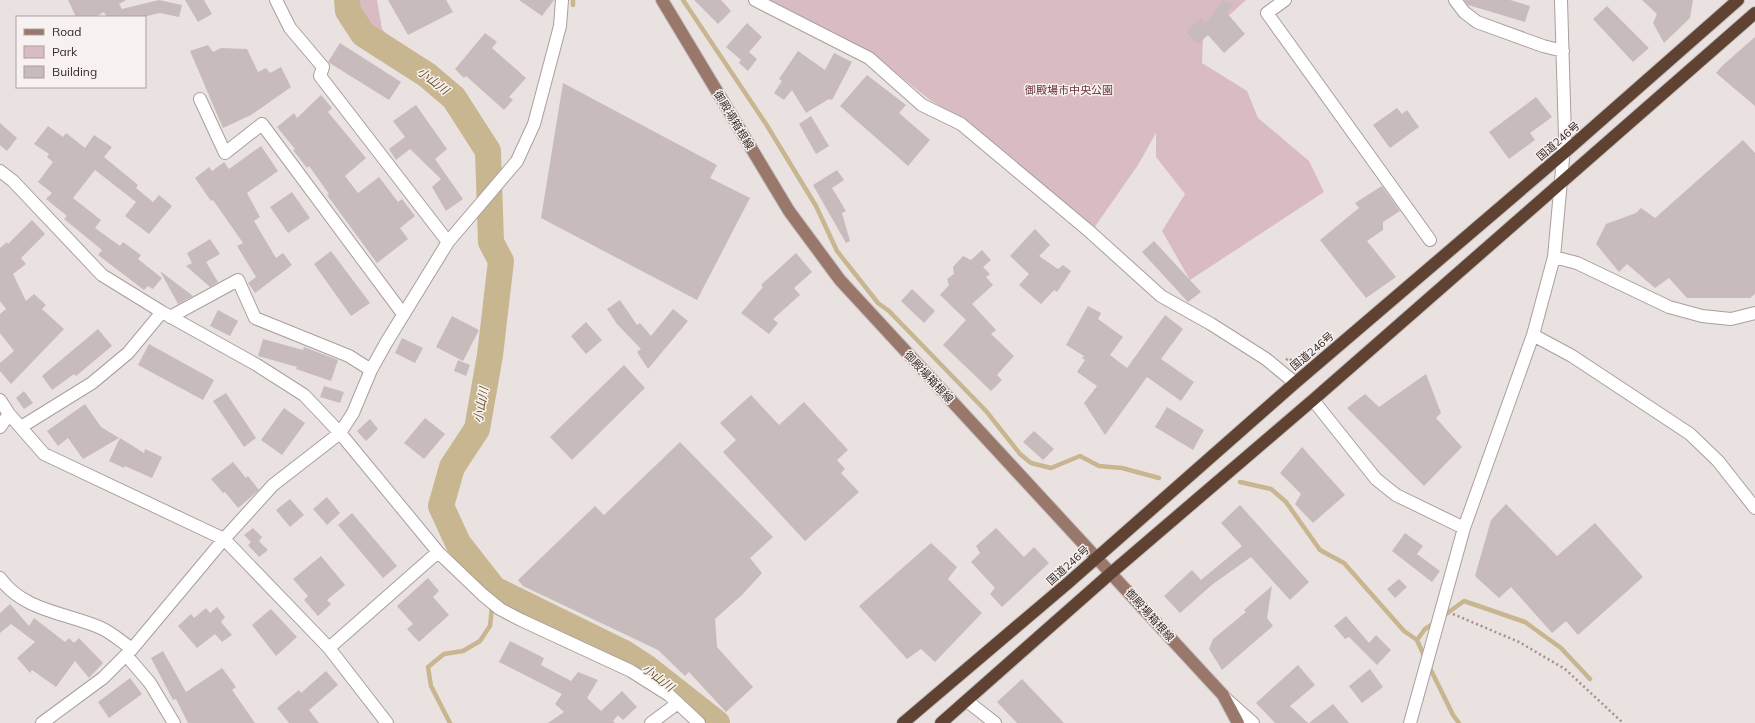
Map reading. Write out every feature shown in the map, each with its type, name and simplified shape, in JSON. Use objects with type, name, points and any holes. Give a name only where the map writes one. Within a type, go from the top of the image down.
[{"type":"highway","name":"国道246号","points":[[903,723],[1068,583],[1295,382],[1564,153],[1738,0]]},
{"type":"highway","points":[[941,723],[1111,573],[1313,400],[1755,13]]},
{"type":"main road","name":"御殿場箱根線","points":[[662,0],[789,210],[840,280],[1223,695],[1238,723]]},
{"type":"street","points":[[276,0],[290,28],[323,67],[320,76],[448,242]]},
{"type":"street","points":[[42,723],[103,678],[129,652],[224,539],[273,485],[340,433],[353,413],[371,370],[403,314],[448,242],[517,161],[534,124],[560,26],[562,0]]},
{"type":"street","points":[[755,0],[869,58],[922,104],[961,124],[1089,231],[1161,296],[1211,324],[1266,359],[1295,382]]},
{"type":"street","points":[[1285,0],[1267,13],[1430,240]]},
{"type":"street","points":[[1455,0],[1464,12],[1477,22],[1542,46],[1562,51]]},
{"type":"street","points":[[1410,723],[1464,528],[1534,335],[1554,257],[1564,153],[1561,0]]},
{"type":"street","points":[[200,99],[225,153],[262,124],[403,314]]},
{"type":"street","points":[[0,171],[18,186],[102,275],[166,314],[257,365],[304,395],[340,433],[438,552],[500,609],[631,670],[678,703],[699,723]]},
{"type":"street","points":[[1554,257],[1577,263],[1669,307],[1702,316],[1731,319],[1755,313]]},
{"type":"street","points":[[21,427],[92,383],[128,354],[166,314],[238,280],[255,318],[349,356],[371,370]]},
{"type":"street","points":[[1534,335],[1572,356],[1690,434],[1718,461],[1755,508]]},
{"type":"street","points":[[0,400],[9,414],[44,454],[224,539],[329,648],[387,723]]},
{"type":"street","points":[[1313,400],[1376,480],[1396,495],[1464,528]]},
{"type":"street","points":[[0,428],[9,414]]},
{"type":"street","points":[[329,648],[438,552]]},
{"type":"street","points":[[0,578],[7,587],[42,609],[102,628],[129,652],[174,723]]},
{"type":"street","points":[[1223,695],[1253,723]]},
{"type":"street","points":[[967,700],[994,723]]},
{"type":"street","points":[[651,723],[678,703]]},
{"type":"path","points":[[1441,609],[1519,642],[1565,669],[1623,723]]},
{"type":"green space","points":[[339,0],[377,0],[382,29],[451,108],[387,60],[343,20]]},
{"type":"green space","name":"御殿場市中央公園","points":[[767,0],[1246,0],[1203,39],[1202,63],[1247,91],[1258,118],[1309,161],[1324,192],[1190,280],[1162,231],[1185,194],[1156,157],[1156,133],[1138,165],[1094,228],[969,124],[930,100],[869,51]]},
{"type":"building","points":[[68,0],[126,0],[119,4],[122,9],[159,0],[182,5],[179,17],[160,13],[146,16],[106,16],[104,12],[97,16],[76,16]]},
{"type":"building","points":[[185,0],[204,0],[212,14],[198,22]]},
{"type":"building","points":[[388,0],[446,0],[453,12],[408,35]]},
{"type":"building","points":[[519,0],[554,0],[542,16]]},
{"type":"building","points":[[694,0],[721,0],[731,11],[718,24]]},
{"type":"building","points":[[1222,0],[1233,4],[1227,13],[1245,34],[1224,53],[1208,35],[1198,44],[1186,32],[1201,18],[1206,24]]},
{"type":"building","points":[[1464,0],[1510,0],[1530,6],[1525,22],[1468,5]]},
{"type":"building","points":[[1642,0],[1693,0],[1690,18],[1664,43],[1653,23],[1657,14]]},
{"type":"building","points":[[1607,6],[1649,48],[1633,62],[1593,19]]},
{"type":"building","points":[[747,23],[762,37],[749,52],[757,59],[748,71],[739,63],[741,60],[726,47]]},
{"type":"building","points":[[485,33],[497,42],[492,48],[526,78],[509,97],[513,100],[504,110],[466,76],[464,78],[455,69]]},
{"type":"building","points":[[1755,37],[1755,106],[1716,73]]},
{"type":"building","points":[[340,43],[401,82],[389,100],[328,62]]},
{"type":"building","points":[[208,45],[213,52],[221,48],[247,49],[258,72],[266,68],[270,73],[281,67],[291,87],[251,115],[223,128],[190,51]]},
{"type":"building","points":[[798,51],[825,70],[834,53],[852,62],[832,100],[829,99],[806,113],[792,90],[784,100],[774,93],[782,81],[779,79]]},
{"type":"building","points":[[867,75],[906,105],[899,113],[930,140],[908,166],[840,106]]},
{"type":"building","points":[[563,83],[717,165],[710,178],[750,198],[697,300],[541,218]]},
{"type":"building","points":[[321,95],[332,108],[328,112],[366,158],[345,176],[358,193],[379,177],[398,202],[402,199],[415,216],[400,228],[408,239],[377,263],[327,195],[329,194],[309,166],[307,168],[293,150],[295,149],[277,127],[294,113],[297,118]]},
{"type":"building","points":[[1536,97],[1552,117],[1530,133],[1535,140],[1509,159],[1489,132]]},
{"type":"building","points":[[416,105],[447,149],[435,159],[463,199],[446,211],[432,187],[441,179],[410,149],[396,160],[389,149],[405,137],[393,121]]},
{"type":"building","points":[[1397,108],[1402,114],[1407,110],[1419,127],[1390,148],[1373,125]]},
{"type":"building","points":[[811,116],[829,146],[816,154],[799,124]]},
{"type":"building","points":[[0,123],[17,138],[7,151],[0,145]]},
{"type":"building","points":[[48,126],[63,137],[66,133],[85,148],[94,135],[112,147],[104,157],[138,185],[136,188],[153,202],[159,195],[172,206],[149,234],[125,216],[136,202],[95,170],[73,198],[101,220],[95,228],[120,246],[123,242],[141,255],[138,259],[162,278],[153,289],[148,286],[144,290],[98,255],[102,250],[64,219],[67,216],[46,199],[52,193],[38,182],[53,162],[47,157],[49,154],[34,144]]},
{"type":"building","points":[[1743,140],[1755,153],[1755,294],[1750,298],[1687,298],[1669,278],[1655,288],[1627,264],[1619,272],[1596,244],[1606,224],[1636,213],[1641,208],[1655,218]]},
{"type":"building","points":[[261,146],[278,171],[247,193],[260,217],[254,221],[276,258],[283,253],[292,265],[255,293],[248,283],[256,277],[237,246],[243,243],[213,200],[211,201],[195,178],[209,167],[212,171],[224,162],[229,169]]},
{"type":"building","points":[[837,170],[844,180],[832,188],[846,211],[842,213],[850,241],[846,243],[813,185]]},
{"type":"building","points":[[1382,186],[1400,211],[1383,222],[1383,230],[1367,241],[1396,277],[1366,298],[1320,240],[1359,208],[1355,203]]},
{"type":"building","points":[[292,192],[310,218],[288,233],[270,207]]},
{"type":"building","points":[[32,220],[45,234],[21,258],[26,264],[13,274],[26,301],[34,294],[46,305],[42,309],[64,329],[11,384],[0,371],[0,363],[14,351],[0,333],[0,314],[6,309],[0,301],[0,248],[7,242],[8,244]]},
{"type":"building","points":[[1035,229],[1050,245],[1039,256],[1058,269],[1063,265],[1071,271],[1057,292],[1054,290],[1041,304],[1019,285],[1029,274],[1010,256]]},
{"type":"building","points":[[210,239],[220,254],[206,262],[218,282],[210,287],[186,266],[192,263],[187,253]]},
{"type":"building","points":[[1154,241],[1201,292],[1188,302],[1142,252]]},
{"type":"building","points":[[982,250],[991,260],[983,267],[990,274],[986,277],[993,285],[972,304],[996,330],[991,334],[1014,356],[997,375],[1002,380],[991,391],[943,345],[966,320],[940,295],[949,285],[947,279],[954,274],[953,267],[963,256],[971,260]]},
{"type":"building","points":[[331,251],[370,303],[351,316],[314,264]]},
{"type":"building","points":[[796,253],[812,272],[794,288],[800,295],[773,319],[778,323],[769,334],[741,313],[763,287],[761,285]]},
{"type":"building","points":[[160,271],[193,296],[178,304]]},
{"type":"building","points":[[912,289],[935,311],[924,323],[901,301]]},
{"type":"building","points":[[620,300],[637,325],[640,323],[651,336],[673,309],[688,321],[648,369],[637,352],[641,349],[617,324],[607,309]]},
{"type":"building","points":[[1088,306],[1101,313],[1098,319],[1123,337],[1110,355],[1127,368],[1165,315],[1183,329],[1161,359],[1194,382],[1181,401],[1147,377],[1105,435],[1084,403],[1097,386],[1077,372],[1085,360],[1082,358],[1084,356],[1066,345]]},
{"type":"building","points":[[218,310],[238,321],[230,336],[210,326]]},
{"type":"building","points":[[452,316],[479,330],[463,361],[436,347]]},
{"type":"building","points":[[586,322],[602,340],[586,354],[571,336]]},
{"type":"building","points":[[98,329],[112,346],[76,376],[74,374],[52,390],[42,376]]},
{"type":"building","points":[[402,338],[423,348],[415,363],[395,353]]},
{"type":"building","points":[[263,339],[303,350],[304,347],[338,360],[331,381],[296,369],[297,367],[258,356]]},
{"type":"building","points":[[149,344],[214,380],[203,400],[138,365]]},
{"type":"building","points":[[458,360],[470,365],[466,376],[454,371]]},
{"type":"building","points":[[624,365],[645,388],[572,460],[550,437]]},
{"type":"building","points":[[1426,374],[1441,413],[1436,418],[1462,447],[1424,486],[1347,408],[1365,394],[1379,407]]},
{"type":"building","points":[[324,386],[344,392],[340,403],[320,397]]},
{"type":"building","points":[[24,391],[33,403],[24,409],[16,398]]},
{"type":"building","points":[[226,393],[256,438],[244,447],[213,401]]},
{"type":"building","points":[[751,395],[779,425],[804,402],[848,450],[837,460],[845,469],[841,473],[859,492],[805,541],[723,452],[736,440],[720,423]]},
{"type":"building","points":[[85,404],[101,427],[119,438],[83,459],[68,438],[58,446],[47,431]]},
{"type":"building","points":[[1167,407],[1204,430],[1193,450],[1155,427]]},
{"type":"building","points":[[284,408],[305,423],[282,455],[261,440]]},
{"type":"building","points":[[425,418],[445,434],[424,459],[404,443]]},
{"type":"building","points":[[370,419],[378,429],[366,441],[357,431]]},
{"type":"building","points":[[1034,431],[1054,449],[1043,460],[1023,442]]},
{"type":"building","points":[[120,438],[144,453],[145,449],[162,457],[152,478],[125,466],[124,468],[109,461]]},
{"type":"building","points":[[680,442],[773,537],[750,558],[762,573],[743,594],[715,619],[717,647],[753,687],[726,712],[689,672],[685,676],[658,650],[523,586],[518,580],[595,506],[604,515]]},
{"type":"building","points":[[1302,447],[1345,495],[1313,523],[1295,504],[1301,494],[1280,473]]},
{"type":"building","points":[[233,462],[246,478],[248,476],[259,490],[238,508],[225,492],[223,493],[211,479]]},
{"type":"building","points":[[327,497],[340,513],[327,525],[313,509]]},
{"type":"building","points":[[290,499],[304,515],[290,527],[276,510]]},
{"type":"building","points":[[1506,504],[1557,556],[1595,523],[1643,577],[1578,635],[1566,621],[1552,633],[1511,587],[1499,598],[1475,576],[1491,520]]},
{"type":"building","points":[[1240,505],[1309,582],[1290,600],[1251,557],[1213,584],[1180,613],[1164,596],[1192,570],[1201,580],[1242,546],[1221,523]]},
{"type":"building","points":[[352,513],[397,566],[383,578],[338,525]]},
{"type":"building","points":[[253,528],[262,537],[259,541],[268,550],[259,557],[248,545],[251,542],[244,535]]},
{"type":"building","points":[[996,528],[1024,557],[1034,547],[1049,563],[1002,607],[990,594],[995,588],[971,562],[980,553],[976,546]]},
{"type":"building","points":[[1405,533],[1423,546],[1417,554],[1440,571],[1432,582],[1392,551]]},
{"type":"building","points":[[931,543],[957,567],[948,579],[982,613],[935,662],[921,649],[907,659],[859,606]]},
{"type":"building","points":[[321,556],[345,585],[327,600],[331,604],[318,616],[304,600],[308,596],[293,579]]},
{"type":"building","points":[[428,578],[439,591],[433,597],[449,615],[419,642],[407,629],[413,624],[397,606]]},
{"type":"building","points":[[1399,579],[1407,587],[1395,598],[1387,589]]},
{"type":"building","points":[[1272,586],[1267,618],[1273,626],[1222,670],[1209,649],[1213,639],[1246,612],[1244,610]]},
{"type":"building","points":[[10,604],[29,626],[34,618],[65,642],[69,638],[74,643],[79,638],[103,663],[89,678],[75,661],[56,687],[32,670],[30,673],[17,658],[35,642],[11,624],[0,633],[0,613]]},
{"type":"building","points":[[217,607],[225,617],[221,622],[232,635],[222,642],[215,634],[197,648],[178,626],[191,614],[194,618],[206,608],[210,613]]},
{"type":"building","points":[[271,609],[297,637],[276,656],[252,625]]},
{"type":"building","points":[[1346,616],[1369,643],[1376,635],[1391,650],[1377,665],[1349,637],[1345,639],[1334,626]]},
{"type":"building","points":[[510,641],[544,658],[541,665],[571,681],[578,672],[598,680],[587,698],[601,711],[622,691],[637,707],[623,720],[618,715],[613,721],[615,723],[548,723],[564,712],[555,704],[562,694],[499,662]]},
{"type":"building","points":[[163,651],[186,692],[222,668],[236,687],[232,690],[255,723],[188,723],[176,699],[173,700],[151,658]]},
{"type":"building","points":[[1298,665],[1315,685],[1290,706],[1308,723],[1275,723],[1256,703]]},
{"type":"building","points":[[1370,669],[1383,687],[1362,703],[1349,686]]},
{"type":"building","points":[[326,671],[338,685],[309,710],[319,723],[289,723],[277,708],[299,690],[301,693]]},
{"type":"building","points":[[130,678],[142,694],[109,718],[98,702]]},
{"type":"building","points":[[1022,679],[1064,723],[1017,723],[997,702]]},
{"type":"building","points":[[1333,704],[1349,723],[1309,723]]},
{"type":"waterway","name":"小山川","points":[[347,0],[348,11],[363,34],[427,75],[454,98],[488,151],[491,242],[501,261],[490,355],[477,429],[452,467],[441,506],[458,543],[494,589],[624,653],[647,668],[717,723]]},
{"type":"waterway","points":[[573,0],[573,5]]},
{"type":"waterway","points":[[683,0],[766,124],[816,206],[837,251],[878,303],[889,311],[986,411],[1020,454],[1031,463],[1051,468],[1080,456],[1099,466],[1122,468],[1159,478]]},
{"type":"waterway","points":[[1240,482],[1271,489],[1286,502],[1320,550],[1344,563],[1404,631],[1417,640],[1425,658]]},
{"type":"waterway","points":[[450,723],[431,686],[428,667],[444,654],[463,651],[480,641],[490,626],[494,589]]},
{"type":"waterway","points":[[1442,617],[1464,601],[1525,622],[1561,648],[1590,679]]},
{"type":"waterway","points":[[1417,640],[1425,629],[1436,622]]},
{"type":"waterway","points":[[1428,664],[1453,715],[1459,723]]}]
